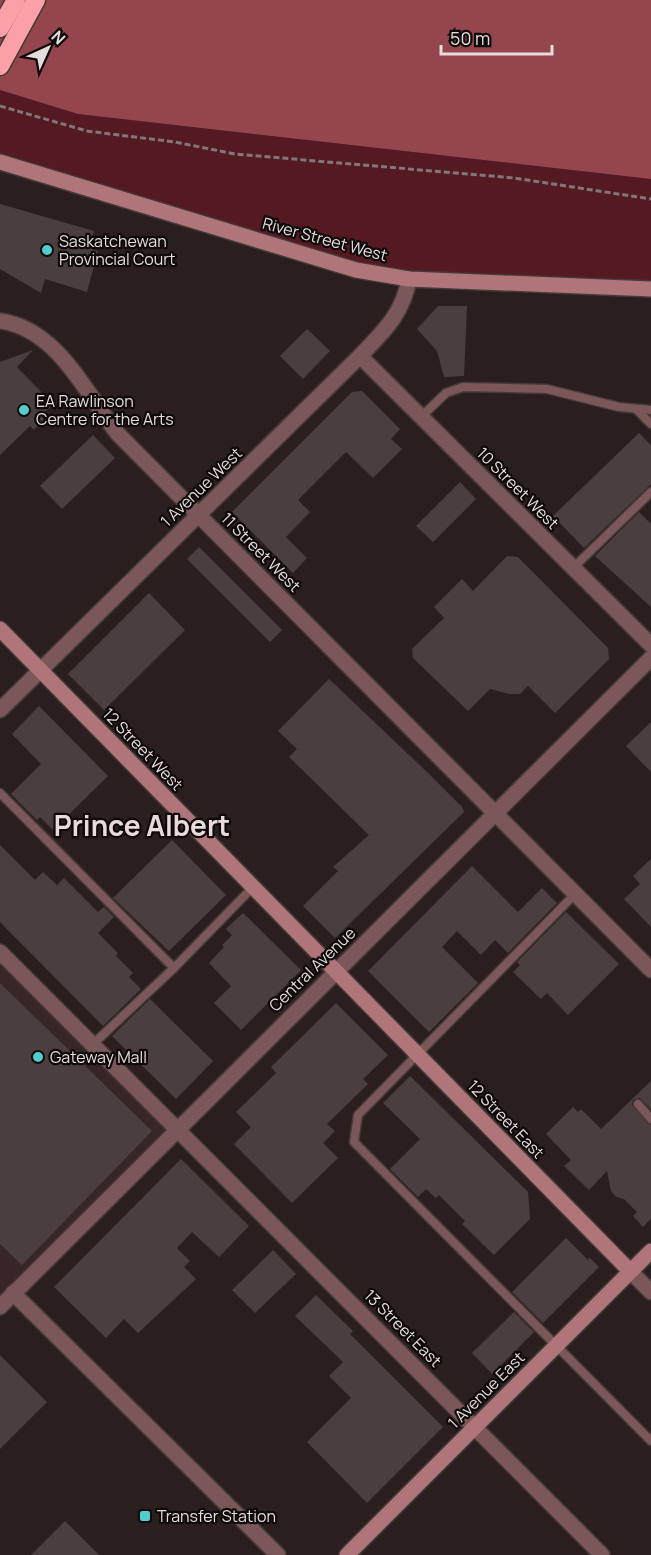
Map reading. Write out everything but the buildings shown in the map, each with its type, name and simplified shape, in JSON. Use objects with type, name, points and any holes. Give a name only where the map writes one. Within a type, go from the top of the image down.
[{"type":"highway","points":[[0,28],[15,0]]},
{"type":"highway","points":[[0,66],[36,0]]},
{"type":"street","name":"River Street West","points":[[0,162],[356,270],[409,279],[651,289]]},
{"type":"street","name":"1 Avenue West","points":[[0,710],[360,356],[395,319],[405,299],[409,279]]},
{"type":"street","name":"11 Street West","points":[[0,321],[25,330],[61,358],[118,434],[651,970]]},
{"type":"street","name":"10 Street West","points":[[360,356],[651,645]]},
{"type":"street","name":"12 Street West","points":[[0,629],[336,971]]},
{"type":"street","name":"Central Avenue","points":[[0,1307],[177,1128],[651,658]]},
{"type":"street","name":"13 Street East","points":[[0,952],[476,1426],[602,1555]]},
{"type":"street","name":"12 Street East","points":[[336,971],[651,1292]]},
{"type":"street","name":"1 Avenue East","points":[[347,1555],[651,1251]]},
{"type":"street","points":[[13,1293],[278,1555]]},
{"type":"lane","points":[[421,417],[446,393],[463,387],[547,389],[651,410]]},
{"type":"lane","points":[[636,408],[651,424]]},
{"type":"lane","points":[[573,568],[651,492]]},
{"type":"lane","points":[[0,793],[174,968]]},
{"type":"lane","points":[[92,1045],[174,968],[254,887]]},
{"type":"lane","points":[[575,894],[358,1115],[354,1142],[651,1441]]},
{"type":"lane","points":[[638,1104],[651,1119]]},
{"type":"path","points":[[0,106],[87,131],[175,142],[235,154],[514,178],[651,200]]},
{"type":"shaded area","points":[[0,0],[651,0],[651,179],[78,114],[0,90]]},
{"type":"shaded area","points":[[0,90],[78,114],[651,179],[651,293],[418,286],[0,156]]},
{"type":"shaded area","name":"Gateway Mall","points":[[0,952],[177,1128],[0,1307]]},
{"type":"place","name":"Saskatchewan Provincial Court","points":[[47,250]]},
{"type":"place","name":"EA Rawlinson Centre for the Arts","points":[[24,410]]},
{"type":"place","name":"Gateway Mall","points":[[38,1057]]},
{"type":"place","name":"Transfer Station","points":[[145,1516]]},
{"type":"district","name":"Prince Albert","points":[[142,825]]}]
